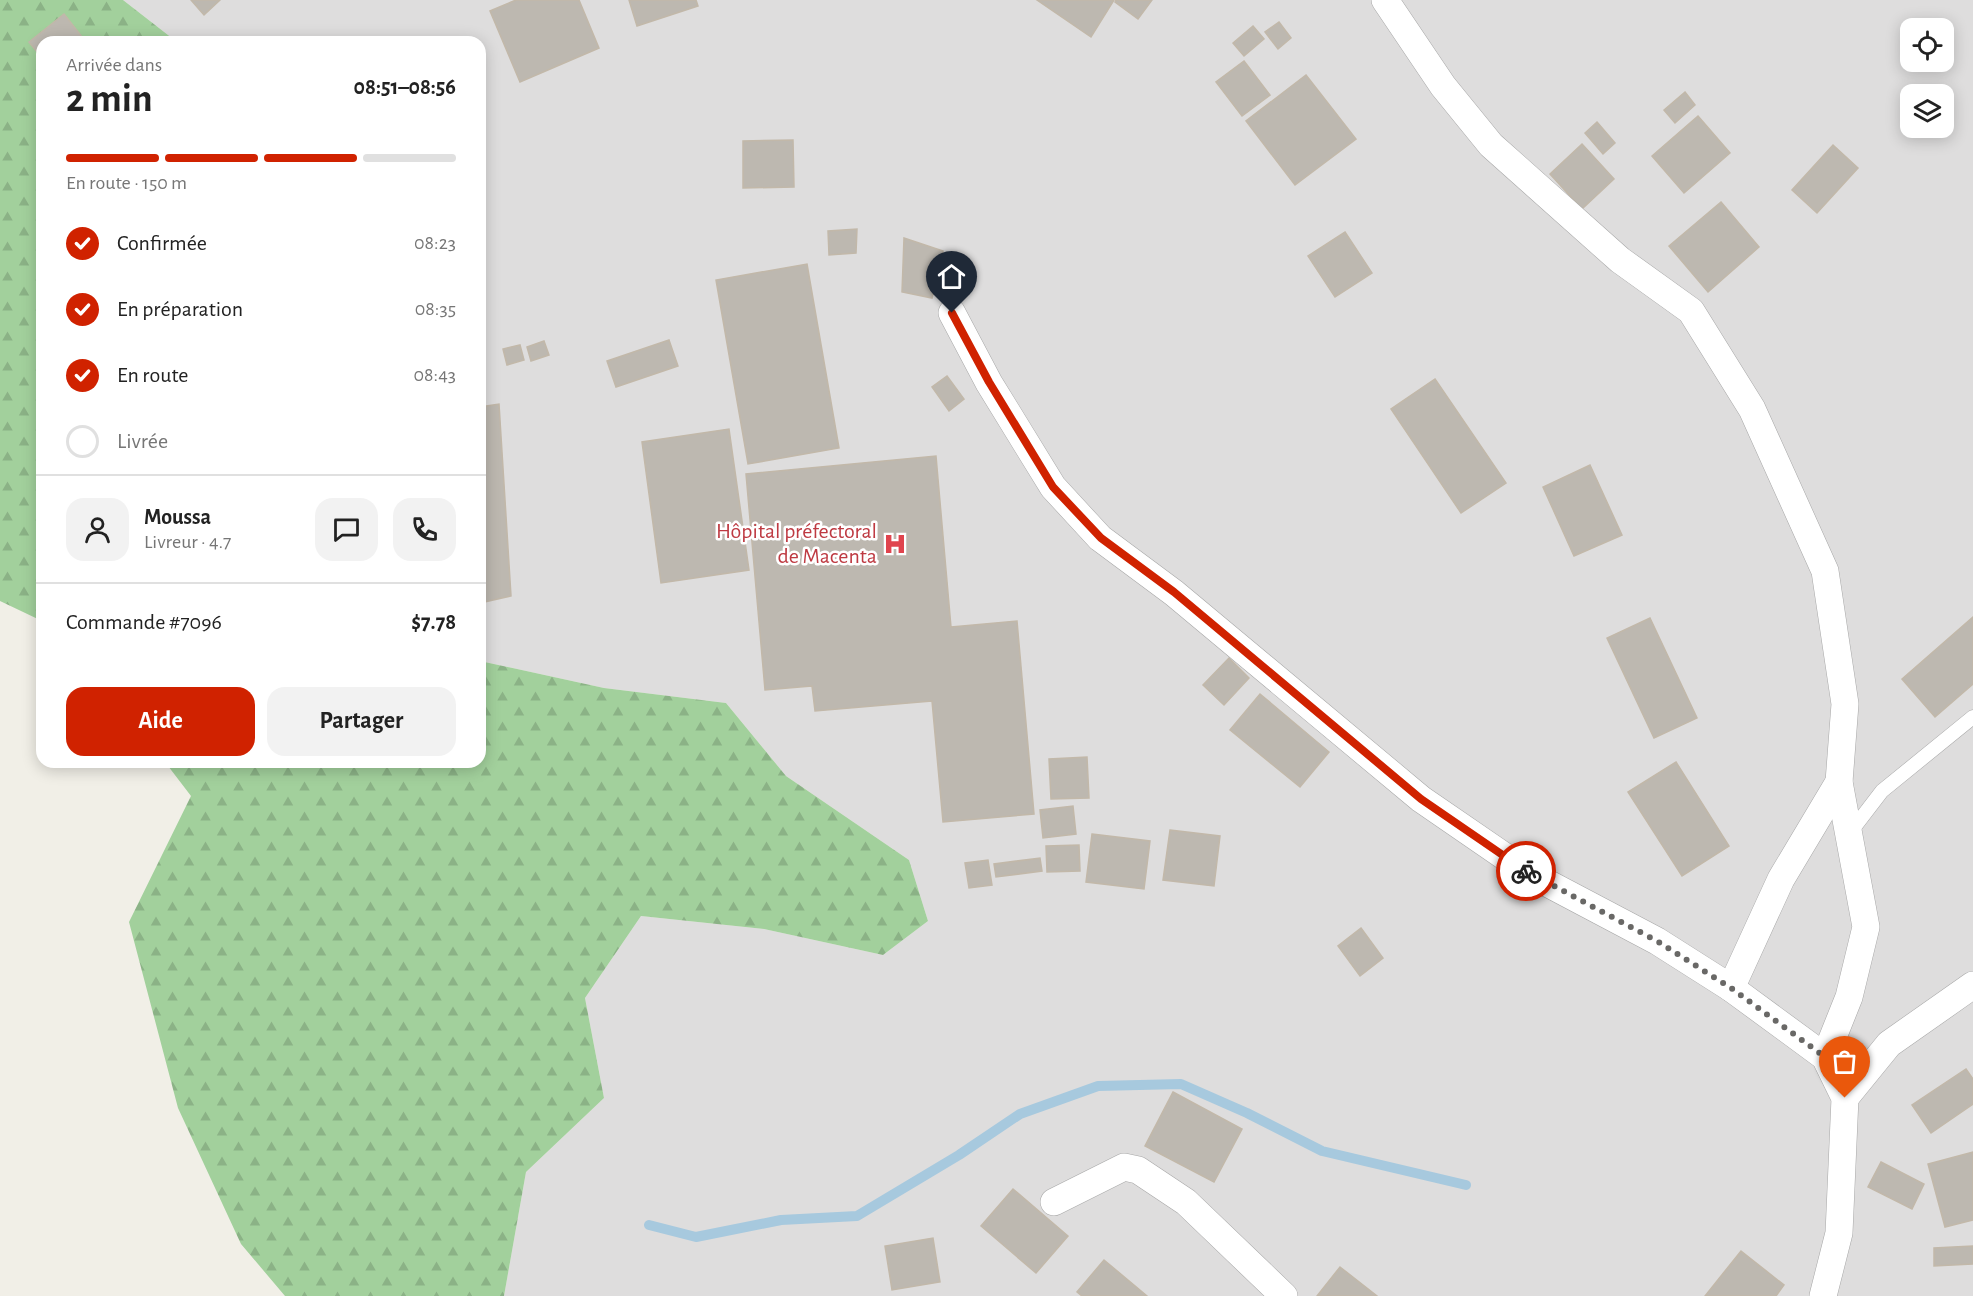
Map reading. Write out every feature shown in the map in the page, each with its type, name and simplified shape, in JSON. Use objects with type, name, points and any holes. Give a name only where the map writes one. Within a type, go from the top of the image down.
[{"type":"street","points":[[1385,0],[1443,86],[1491,145],[1620,260],[1691,311],[1752,409],[1825,571],[1845,704],[1839,782],[1866,927],[1850,997],[1825,1057]]},
{"type":"street","points":[[952,313],[989,382],[1053,487],[1101,538],[1174,592],[1421,799],[1530,874],[1657,941],[1731,988],[1825,1057],[1845,1098],[1839,1233],[1824,1296]]},
{"type":"street","points":[[1731,988],[1781,879],[1839,782]]},
{"type":"street","points":[[1845,1098],[1889,1044],[1973,985]]},
{"type":"street","points":[[1054,1202],[1124,1167],[1138,1170],[1186,1202],[1284,1296]]},
{"type":"lane","points":[[1848,836],[1882,791],[1973,717]]},
{"type":"shaded area","points":[[123,0],[1973,0],[1973,1296],[504,1296],[526,1172],[604,1098],[585,998],[641,916],[764,929],[883,955],[928,921],[909,860],[786,776],[726,703],[604,688],[486,662],[486,36],[169,36]]},
{"type":"green space","points":[[0,0],[123,0],[169,36],[36,36],[36,618],[0,601]]},
{"type":"green space","points":[[486,662],[604,688],[726,703],[786,776],[909,860],[928,921],[883,955],[764,929],[641,916],[585,998],[604,1098],[526,1172],[504,1296],[285,1296],[241,1244],[178,1108],[129,922],[191,796],[170,768],[486,768]]},
{"type":"building","points":[[191,0],[220,0],[204,15]]},
{"type":"building","points":[[516,0],[579,0],[599,48],[520,82],[490,11]]},
{"type":"building","points":[[629,0],[696,0],[698,6],[637,26]]},
{"type":"building","points":[[1037,0],[1114,0],[1091,37]]},
{"type":"building","points":[[1116,0],[1152,0],[1138,19],[1115,2]]},
{"type":"building","points":[[64,14],[81,36],[36,36]]},
{"type":"building","points":[[1279,22],[1291,38],[1278,49],[1265,32]]},
{"type":"building","points":[[1253,26],[1264,39],[1244,56],[1233,43]]},
{"type":"building","points":[[36,36],[36,51],[29,42]]},
{"type":"building","points":[[1244,61],[1270,95],[1242,116],[1216,82]]},
{"type":"building","points":[[1306,75],[1356,139],[1295,185],[1246,121]]},
{"type":"building","points":[[1685,92],[1695,105],[1675,123],[1664,110]]},
{"type":"building","points":[[1698,116],[1730,153],[1684,193],[1652,156]]},
{"type":"building","points":[[1597,122],[1615,143],[1603,154],[1585,133]]},
{"type":"building","points":[[793,140],[794,187],[743,188],[743,141]]},
{"type":"building","points":[[1582,144],[1614,179],[1582,209],[1550,174]]},
{"type":"building","points":[[1833,145],[1858,168],[1817,213],[1792,190]]},
{"type":"building","points":[[1721,202],[1759,247],[1708,292],[1669,246]]},
{"type":"building","points":[[857,229],[856,253],[829,255],[828,231]]},
{"type":"building","points":[[1345,232],[1372,273],[1335,297],[1308,256]]},
{"type":"building","points":[[904,238],[943,251],[932,298],[902,292]]},
{"type":"building","points":[[807,264],[839,448],[748,464],[716,280]]},
{"type":"building","points":[[669,340],[678,366],[616,387],[607,361]]},
{"type":"building","points":[[544,341],[549,355],[531,361],[527,347]]},
{"type":"building","points":[[520,345],[524,360],[507,365],[503,349]]},
{"type":"building","points":[[947,376],[964,399],[949,411],[932,387]]},
{"type":"building","points":[[1435,379],[1506,483],[1461,513],[1391,409]]},
{"type":"building","points":[[499,404],[511,596],[486,602],[486,406]]},
{"type":"building","points":[[729,429],[749,570],[661,583],[642,442]]},
{"type":"building","points":[[936,456],[951,627],[1017,621],[1034,814],[943,822],[932,701],[815,711],[812,686],[765,690],[746,474]]},
{"type":"building","points":[[1590,465],[1622,535],[1574,556],[1543,487]]},
{"type":"building","points":[[1973,617],[1973,684],[1935,717],[1902,679]]},
{"type":"building","points":[[1650,618],[1697,718],[1654,738],[1607,638]]},
{"type":"building","points":[[1229,658],[1249,678],[1224,705],[1203,685]]},
{"type":"building","points":[[1260,694],[1329,752],[1300,787],[1230,730]]},
{"type":"building","points":[[1087,757],[1089,798],[1051,799],[1049,759]]},
{"type":"building","points":[[1676,762],[1729,846],[1682,876],[1628,792]]},
{"type":"building","points":[[1073,806],[1076,834],[1043,838],[1040,810]]},
{"type":"building","points":[[1170,830],[1220,836],[1214,886],[1163,880]]},
{"type":"building","points":[[1092,834],[1150,841],[1144,889],[1086,882]]},
{"type":"building","points":[[1079,845],[1080,871],[1047,872],[1046,846]]},
{"type":"building","points":[[1040,858],[1042,871],[996,877],[994,864]]},
{"type":"building","points":[[988,860],[992,885],[969,888],[965,863]]},
{"type":"building","points":[[1361,928],[1383,958],[1360,976],[1338,946]]},
{"type":"building","points":[[1966,1069],[1973,1079],[1973,1104],[1931,1133],[1912,1105]]},
{"type":"building","points":[[1173,1092],[1242,1129],[1214,1182],[1145,1146]]},
{"type":"building","points":[[1973,1152],[1973,1220],[1945,1227],[1928,1164]]},
{"type":"building","points":[[1881,1162],[1924,1184],[1912,1209],[1868,1187]]},
{"type":"building","points":[[1013,1189],[1068,1236],[1036,1273],[981,1226]]},
{"type":"building","points":[[933,1238],[940,1282],[892,1290],[885,1246]]},
{"type":"building","points":[[1973,1246],[1973,1264],[1934,1266],[1934,1248]]},
{"type":"building","points":[[1741,1251],[1784,1285],[1776,1296],[1705,1296]]},
{"type":"building","points":[[1104,1260],[1147,1296],[1082,1296],[1077,1292]]},
{"type":"building","points":[[1340,1267],[1377,1296],[1317,1296]]},
{"type":"waterway","points":[[649,1225],[696,1237],[781,1220],[857,1216],[959,1155],[1020,1114],[1098,1086],[1181,1084],[1247,1113],[1322,1151],[1466,1185]]},
{"type":"way so far","points":[[1526,871],[1657,941],[1731,988],[1825,1057],[1845,1098]]},
{"type":"place","name":"Hôpital préfectoral de Macenta","points":[[895,544]]},
{"type":"route","points":[[952,313],[989,382],[1053,487],[1101,538],[1174,592],[1421,799],[1526,871]]}]
